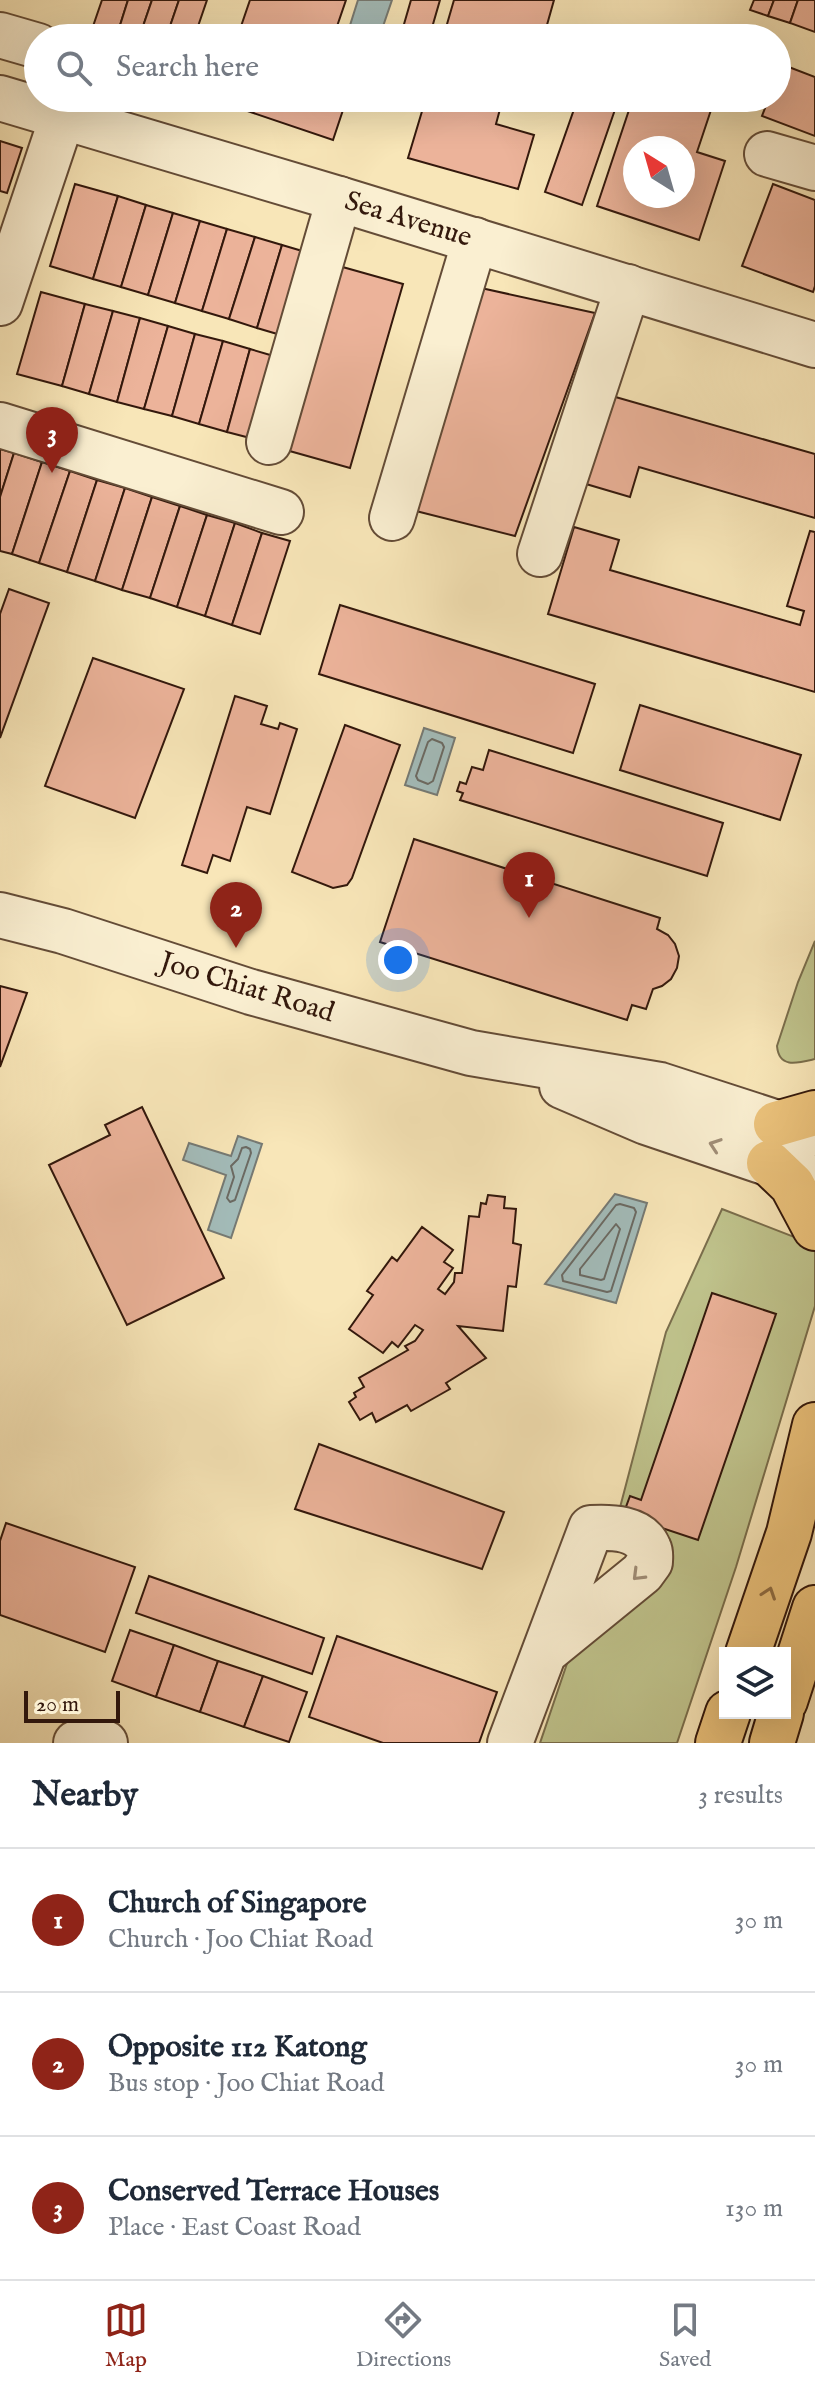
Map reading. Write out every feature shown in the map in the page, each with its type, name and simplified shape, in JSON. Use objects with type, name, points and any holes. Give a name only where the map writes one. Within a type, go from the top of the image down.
[{"type":"main road","points":[[794,1134],[792,1185],[815,1228]]},
{"type":"main road","points":[[750,1647],[789,1533],[815,1425]]},
{"type":"main road","points":[[791,1682],[815,1608]]},
{"type":"main road","points":[[718,1743],[726,1719]]},
{"type":"main road","points":[[772,1743],[779,1719]]},
{"type":"street","points":[[0,35],[24,42]]},
{"type":"street","name":"Sea Avenue","points":[[0,98],[24,103]]},
{"type":"street","points":[[0,303],[57,112]]},
{"type":"street","name":"Sea Avenue","points":[[67,112],[815,345]]},
{"type":"street","points":[[767,154],[815,168]]},
{"type":"street","points":[[269,442],[339,199]]},
{"type":"street","points":[[392,518],[475,240]]},
{"type":"street","points":[[540,554],[628,287]]},
{"type":"street","points":[[0,425],[281,512]]},
{"type":"street","name":"Joo Chiat Road","points":[[0,915],[63,931],[251,992],[471,1053],[660,1085],[794,1134],[815,1179]]},
{"type":"street","points":[[510,1743],[545,1652],[642,1573],[650,1562],[649,1548],[637,1536],[610,1527]]},
{"type":"street","points":[[76,1743],[105,1743]]},
{"type":"green space","points":[[815,941],[815,1059],[790,1063],[781,1058],[777,1046]]},
{"type":"green space","points":[[722,1209],[815,1245],[815,1306],[736,1567],[677,1743],[540,1743],[575,1640],[659,1564],[617,1519],[666,1332]]},
{"type":"water","points":[[358,0],[392,0],[384,24],[350,24]]},
{"type":"water","points":[[424,728],[455,738],[437,795],[405,785]]},
{"type":"water","points":[[238,1136],[262,1144],[231,1238],[208,1230],[226,1175],[183,1160],[189,1143],[231,1156]]},
{"type":"water","points":[[615,1194],[647,1203],[616,1303],[545,1284]]},
{"type":"building","points":[[102,0],[128,0],[120,24],[94,24]]},
{"type":"building","points":[[128,0],[152,0],[144,24],[120,24]]},
{"type":"building","points":[[152,0],[179,0],[171,24],[144,24]]},
{"type":"building","points":[[179,0],[207,0],[199,24],[171,24]]},
{"type":"building","points":[[250,0],[346,0],[338,24],[242,24]]},
{"type":"building","points":[[411,0],[440,0],[433,24],[404,24]]},
{"type":"building","points":[[454,0],[554,0],[547,24],[447,24]]},
{"type":"building","points":[[754,0],[774,0],[768,16],[750,10]]},
{"type":"building","points":[[774,0],[798,0],[790,23],[768,16]]},
{"type":"building","points":[[798,0],[815,0],[815,32],[790,23]]},
{"type":"building","points":[[791,68],[815,77],[815,136],[762,116],[764,112],[791,112]]},
{"type":"building","points":[[250,112],[342,112],[333,140]]},
{"type":"building","points":[[422,112],[499,112],[496,124],[534,135],[518,189],[408,158]]},
{"type":"building","points":[[573,112],[614,112],[582,205],[545,192]]},
{"type":"building","points":[[628,112],[710,112],[697,152],[725,161],[699,240],[597,206]]},
{"type":"building","points":[[0,141],[22,148],[7,193],[0,191]]},
{"type":"building","points":[[75,184],[118,196],[93,279],[50,266]]},
{"type":"building","points":[[773,184],[815,200],[813,292],[742,266]]},
{"type":"building","points":[[118,196],[146,205],[121,287],[93,279]]},
{"type":"building","points":[[146,205],[173,213],[148,295],[121,287]]},
{"type":"building","points":[[173,213],[200,221],[175,303],[148,295]]},
{"type":"building","points":[[200,221],[227,229],[202,311],[175,303]]},
{"type":"building","points":[[227,229],[255,237],[229,319],[202,311]]},
{"type":"building","points":[[255,237],[282,245],[257,328],[229,319]]},
{"type":"building","points":[[282,245],[309,253],[284,336],[257,328]]},
{"type":"building","points":[[339,266],[403,284],[350,468],[286,450]]},
{"type":"building","points":[[481,288],[595,313],[515,536],[408,509]]},
{"type":"building","points":[[41,292],[85,304],[62,386],[17,374]]},
{"type":"building","points":[[85,304],[113,311],[89,394],[62,386]]},
{"type":"building","points":[[113,311],[140,318],[117,402],[89,394]]},
{"type":"building","points":[[140,318],[168,326],[144,409],[117,402]]},
{"type":"building","points":[[168,326],[195,334],[172,416],[144,409]]},
{"type":"building","points":[[195,334],[223,341],[199,424],[172,416]]},
{"type":"building","points":[[223,341],[250,349],[227,432],[199,424]]},
{"type":"building","points":[[250,349],[277,357],[254,439],[227,432]]},
{"type":"building","points":[[612,396],[815,454],[815,518],[639,467],[630,497],[586,484]]},
{"type":"building","points":[[0,449],[14,453],[0,497]]},
{"type":"building","points":[[14,453],[42,462],[12,554],[0,551],[0,497]]},
{"type":"building","points":[[42,462],[70,471],[39,563],[12,554]]},
{"type":"building","points":[[70,471],[97,480],[67,572],[39,563]]},
{"type":"building","points":[[97,480],[125,488],[95,581],[67,572]]},
{"type":"building","points":[[125,488],[152,497],[122,590],[95,581]]},
{"type":"building","points":[[152,497],[180,506],[150,598],[122,590]]},
{"type":"building","points":[[180,506],[207,515],[177,607],[150,598]]},
{"type":"building","points":[[207,515],[235,523],[205,616],[177,607]]},
{"type":"building","points":[[235,523],[262,533],[232,625],[205,616]]},
{"type":"building","points":[[574,527],[619,540],[610,570],[800,625],[804,611],[787,606],[810,531],[815,532],[815,692],[548,614]]},
{"type":"building","points":[[262,533],[290,541],[260,634],[232,625]]},
{"type":"building","points":[[9,589],[49,603],[0,738],[0,614]]},
{"type":"building","points":[[340,605],[595,684],[573,753],[319,674]]},
{"type":"building","points":[[93,658],[184,689],[135,818],[45,786]]},
{"type":"building","points":[[235,696],[267,706],[261,724],[278,729],[280,723],[297,729],[270,814],[247,807],[230,861],[213,855],[207,873],[182,865]]},
{"type":"building","points":[[640,705],[801,755],[780,820],[620,770]]},
{"type":"building","points":[[345,725],[400,745],[352,878],[347,885],[333,888],[292,872]]},
{"type":"building","points":[[489,750],[723,823],[707,876],[460,800],[463,793],[457,791],[460,782],[466,784],[472,767],[483,770]]},
{"type":"building","points":[[414,839],[660,918],[657,929],[668,935],[675,944],[679,956],[677,968],[671,979],[653,989],[646,1009],[632,1005],[627,1020],[380,942]]},
{"type":"building","points":[[0,986],[27,993],[0,1067]]},
{"type":"building","points":[[142,1107],[224,1278],[127,1325],[49,1165],[110,1135],[105,1125]]},
{"type":"building","points":[[488,1195],[505,1197],[504,1208],[516,1209],[513,1243],[521,1245],[516,1287],[508,1286],[503,1331],[458,1326],[486,1358],[446,1383],[450,1389],[411,1411],[407,1405],[376,1422],[372,1413],[360,1420],[349,1402],[356,1397],[354,1393],[364,1387],[359,1378],[408,1350],[405,1346],[415,1341],[423,1330],[415,1325],[398,1347],[392,1342],[383,1353],[349,1329],[373,1295],[367,1291],[392,1257],[397,1261],[422,1227],[453,1250],[444,1262],[453,1268],[438,1289],[445,1294],[454,1282],[455,1273],[462,1273],[469,1216],[479,1217],[481,1203],[486,1204]]},
{"type":"building","points":[[712,1293],[776,1314],[698,1540],[623,1515],[630,1496],[641,1500]]},
{"type":"building","points":[[319,1444],[504,1512],[482,1569],[295,1509]]},
{"type":"building","points":[[6,1523],[135,1567],[105,1652],[0,1615],[0,1541]]},
{"type":"building","points":[[149,1576],[324,1638],[312,1674],[136,1613]]},
{"type":"building","points":[[130,1630],[174,1645],[156,1697],[112,1681]]},
{"type":"building","points":[[337,1636],[497,1692],[479,1743],[383,1743],[309,1717]]},
{"type":"building","points":[[174,1645],[218,1661],[200,1712],[156,1697]]},
{"type":"building","points":[[218,1661],[263,1676],[244,1727],[200,1712]]},
{"type":"building","points":[[263,1676],[307,1692],[289,1742],[244,1727]]},
{"type":"place","name":"Conserved Terrace Houses","points":[[52,473]]},
{"type":"place","name":"Church of Singapore","points":[[529,918]]},
{"type":"place","name":"Opposite 112 Katong","points":[[236,948]]}]
